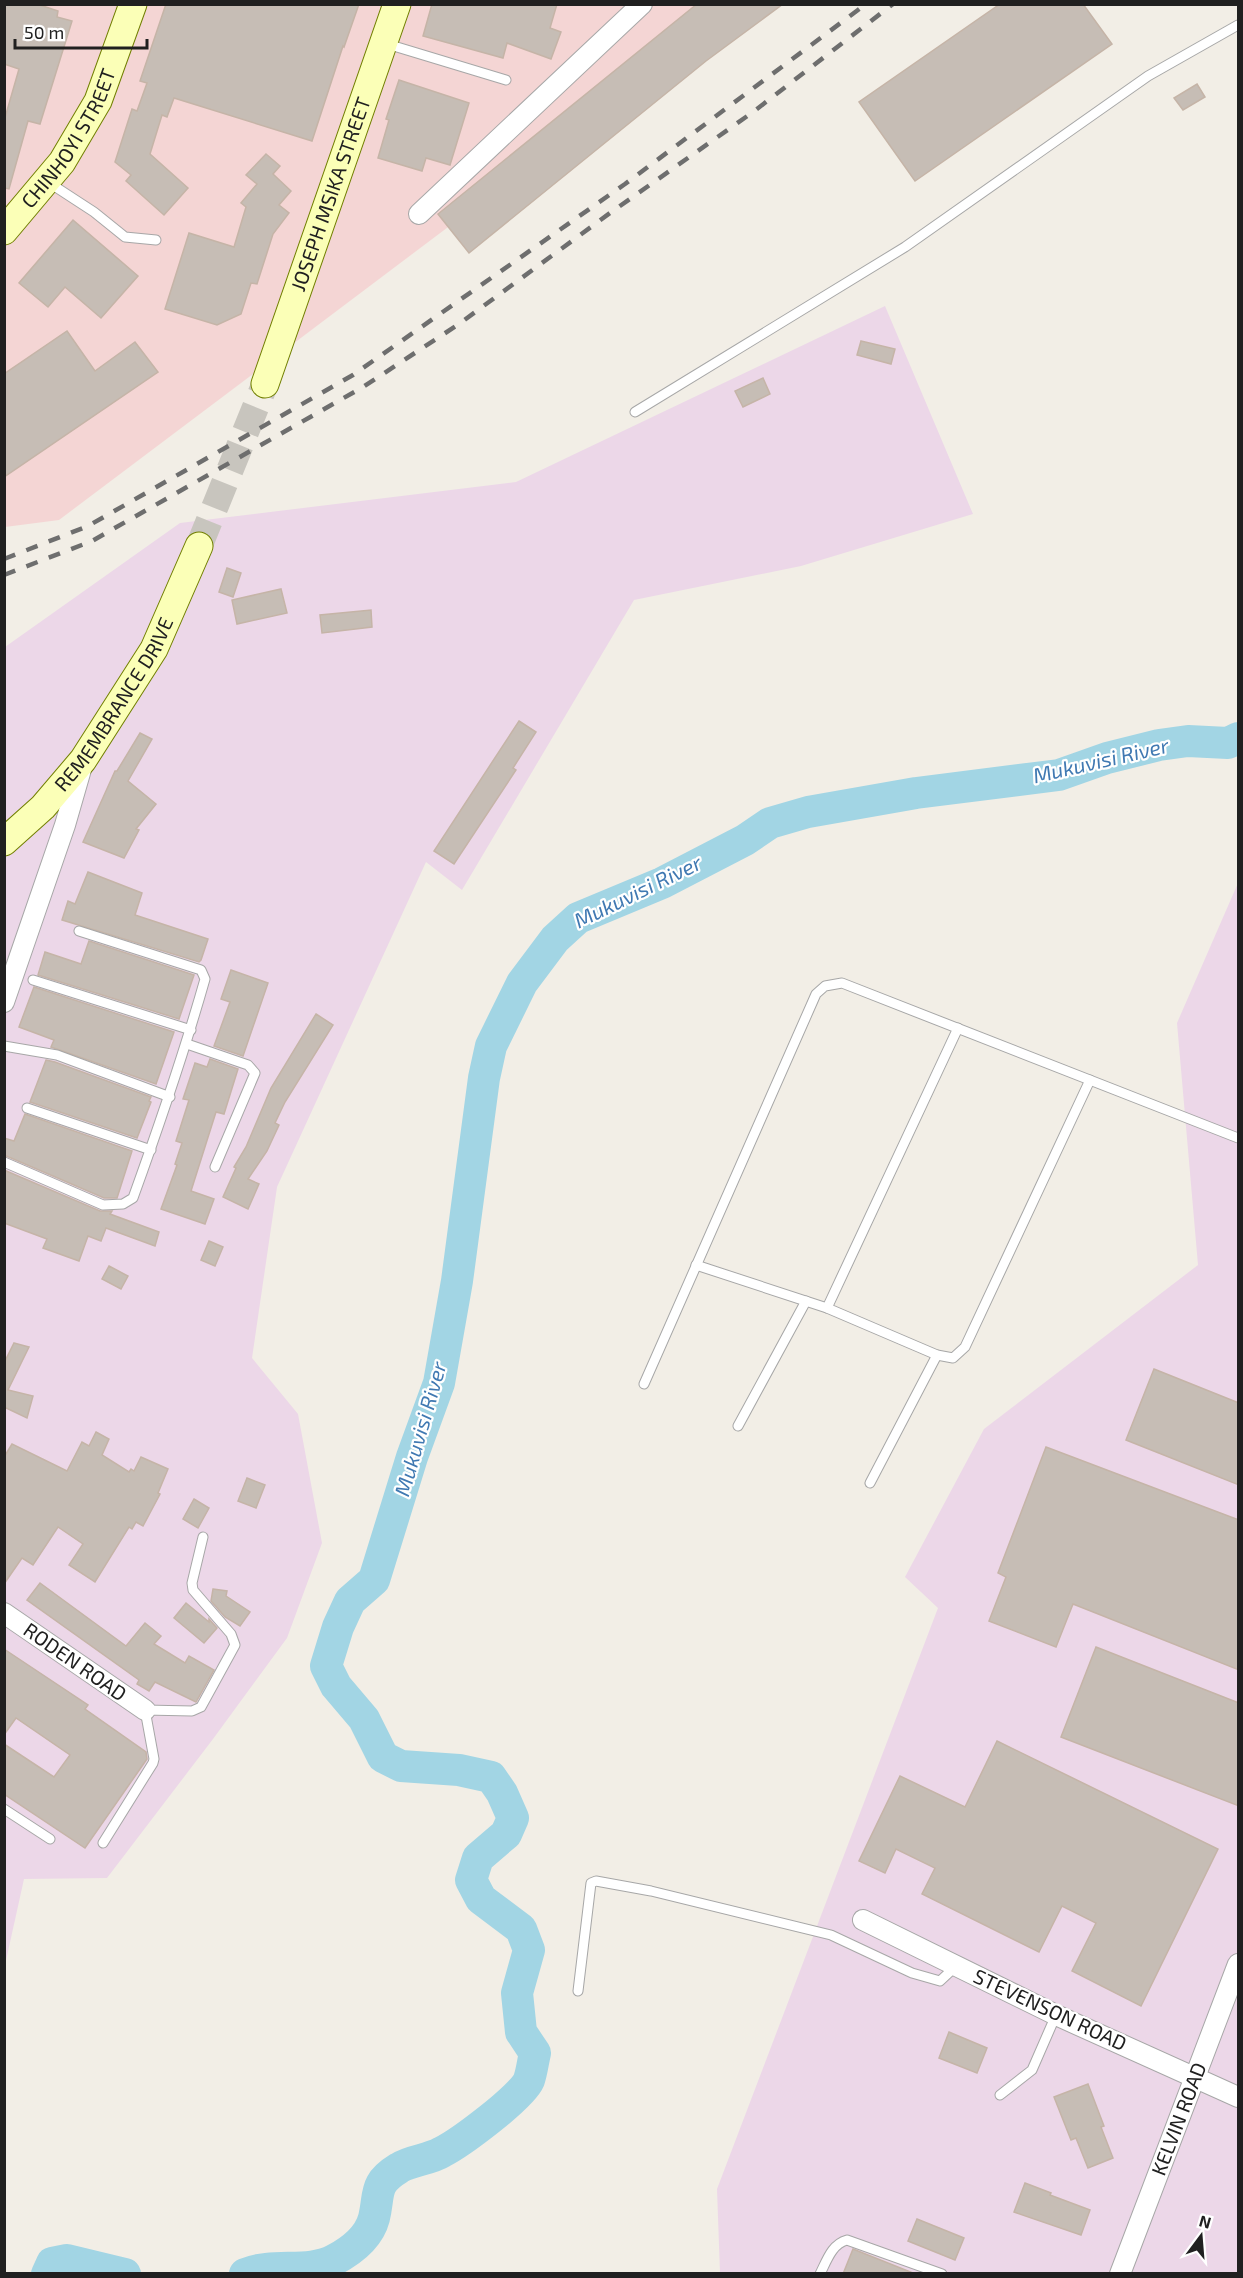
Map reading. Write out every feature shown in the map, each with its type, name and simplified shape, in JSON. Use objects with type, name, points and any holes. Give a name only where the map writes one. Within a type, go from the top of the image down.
[{"type":"street","name":"CHINHOYI STREET","points":[[4,231],[62,162],[98,101],[133,4]]},
{"type":"street","name":"JOSEPH MSIKA STREET","points":[[265,384],[398,4]]},
{"type":"street","points":[[419,214],[642,4]]},
{"type":"street","name":"REMEMBRANCE DRIVE","points":[[4,842],[43,807],[84,760],[154,649],[199,546]]},
{"type":"street","points":[[4,1002],[65,825],[84,760]]},
{"type":"street","name":"RODEN ROAD","points":[[4,1613],[145,1710]]},
{"type":"street","name":"STEVENSON ROAD","points":[[863,1920],[1056,2014],[1239,2097]]},
{"type":"street","name":"KELVIN ROAD","points":[[1120,2274],[1239,1964]]},
{"type":"lane","points":[[635,412],[904,247],[1148,76],[1239,25]]},
{"type":"lane","points":[[384,43],[506,80]]},
{"type":"lane","points":[[46,181],[94,212],[125,237],[156,240]]},
{"type":"lane","points":[[4,1162],[103,1205],[123,1204],[133,1198],[170,1097],[205,979],[201,970],[79,931]]},
{"type":"lane","points":[[33,980],[191,1030]]},
{"type":"lane","points":[[644,1384],[816,994],[825,986],[842,983],[1239,1138]]},
{"type":"lane","points":[[827,1308],[958,1028]]},
{"type":"lane","points":[[187,1044],[248,1065],[255,1073],[215,1167]]},
{"type":"lane","points":[[4,1046],[57,1055],[170,1097]]},
{"type":"lane","points":[[696,1265],[827,1308],[937,1355],[952,1358],[965,1347],[1090,1080]]},
{"type":"lane","points":[[27,1108],[151,1150]]},
{"type":"lane","points":[[738,1426],[806,1301]]},
{"type":"lane","points":[[870,1483],[937,1355]]},
{"type":"lane","points":[[103,1843],[153,1763],[145,1710],[192,1711],[201,1707],[235,1645],[231,1634],[193,1590],[192,1583],[203,1537]]},
{"type":"lane","points":[[4,1809],[50,1839]]},
{"type":"lane","points":[[578,1990],[591,1883],[596,1881],[651,1891],[831,1935],[912,1973],[940,1982],[956,1966]]},
{"type":"lane","points":[[1000,2095],[1032,2070],[1056,2014]]},
{"type":"lane","points":[[820,2274],[833,2249],[839,2242],[847,2241],[942,2274]]},
{"type":"shaded area","points":[[4,5],[743,5],[59,520],[5,527]]},
{"type":"shaded area","points":[[885,306],[973,514],[801,566],[634,600],[462,890],[426,862],[277,1187],[252,1358],[298,1414],[322,1543],[287,1638],[107,1878],[24,1879],[5,1965],[5,647],[180,523],[516,482]]},
{"type":"shaded area","points":[[1238,883],[1238,2273],[720,2273],[717,2189],[938,1608],[905,1577],[984,1429],[1198,1265],[1177,1023]]},
{"type":"building","points":[[4,4],[37,4],[58,11],[57,17],[72,21],[40,124],[28,121],[9,189],[4,188],[4,121],[19,69],[4,64]]},
{"type":"building","points":[[166,4],[359,4],[312,141],[174,98],[167,117],[162,115],[150,154],[188,188],[164,215],[126,181],[131,175],[115,162],[132,109],[137,111],[147,83],[140,81]]},
{"type":"building","points":[[432,4],[557,4],[550,28],[561,32],[551,59],[507,43],[503,58],[423,36]]},
{"type":"building","points":[[697,4],[783,4],[706,61],[469,253],[438,214]]},
{"type":"building","points":[[1000,4],[1083,4],[1112,44],[915,181],[859,102]]},
{"type":"building","points":[[399,80],[469,103],[450,165],[426,158],[422,171],[378,158],[389,120],[386,119]]},
{"type":"building","points":[[1197,84],[1205,97],[1183,110],[1174,98]]},
{"type":"building","points":[[266,154],[280,166],[273,174],[291,191],[279,205],[289,213],[273,234],[257,284],[251,283],[241,314],[217,325],[165,309],[189,233],[234,247],[246,207],[241,203],[257,184],[246,175]]},
{"type":"building","points":[[73,220],[138,276],[101,318],[65,287],[48,307],[19,283]]},
{"type":"building","points":[[67,331],[95,371],[135,342],[158,372],[4,477],[4,374]]},
{"type":"building","points":[[861,341],[895,349],[891,364],[857,355]]},
{"type":"building","points":[[763,378],[770,394],[743,407],[735,391]]},
{"type":"building","points":[[227,568],[241,573],[233,597],[219,592]]},
{"type":"building","points":[[281,589],[287,613],[237,624],[232,600]]},
{"type":"building","points":[[371,610],[372,627],[322,633],[320,615]]},
{"type":"building","points":[[519,721],[536,732],[513,768],[516,770],[454,864],[434,851]]},
{"type":"building","points":[[140,733],[152,739],[128,781],[156,804],[136,829],[139,830],[124,858],[83,842],[115,771]]},
{"type":"building","points":[[88,872],[142,893],[135,915],[208,939],[201,960],[199,962],[62,920],[68,901],[75,904]]},
{"type":"building","points":[[89,941],[194,975],[179,1019],[38,975],[45,952],[81,964]]},
{"type":"building","points":[[231,970],[268,983],[243,1056],[214,1046],[230,1002],[221,999]]},
{"type":"building","points":[[34,987],[174,1032],[156,1084],[51,1047],[54,1040],[19,1027]]},
{"type":"building","points":[[316,1014],[333,1025],[285,1102],[275,1123],[279,1125],[267,1151],[248,1179],[259,1184],[248,1209],[223,1197],[236,1168],[234,1167],[246,1147],[271,1088]]},
{"type":"building","points":[[210,1059],[238,1069],[224,1114],[216,1112],[191,1191],[214,1199],[205,1224],[161,1209],[177,1165],[175,1164],[182,1143],[176,1141],[189,1100],[183,1099],[195,1063],[207,1067]]},
{"type":"building","points":[[46,1060],[151,1097],[137,1138],[30,1102]]},
{"type":"building","points":[[25,1114],[132,1151],[117,1198],[104,1198],[4,1155],[4,1138],[14,1141]]},
{"type":"building","points":[[4,1170],[100,1211],[112,1211],[110,1214],[159,1232],[155,1246],[106,1228],[101,1241],[88,1236],[79,1261],[43,1248],[47,1239],[4,1223]]},
{"type":"building","points":[[209,1241],[223,1247],[215,1266],[201,1260]]},
{"type":"building","points":[[109,1266],[128,1276],[121,1289],[102,1279]]},
{"type":"building","points":[[14,1343],[29,1347],[8,1390],[33,1396],[27,1418],[4,1407],[4,1363]]},
{"type":"building","points":[[1154,1369],[1239,1403],[1239,1485],[1126,1440]]},
{"type":"building","points":[[96,1432],[109,1439],[102,1455],[129,1472],[131,1469],[134,1471],[141,1457],[168,1469],[158,1493],[160,1494],[143,1526],[136,1522],[132,1529],[129,1527],[95,1582],[69,1565],[83,1544],[58,1527],[33,1565],[22,1558],[4,1584],[4,1457],[12,1444],[67,1471],[82,1442],[89,1446]]},
{"type":"building","points":[[1046,1447],[1239,1520],[1239,1670],[1073,1604],[1056,1647],[989,1621],[1006,1577],[998,1573]]},
{"type":"building","points":[[247,1478],[265,1485],[256,1508],[238,1501]]},
{"type":"building","points":[[194,1499],[209,1508],[198,1528],[183,1519]]},
{"type":"building","points":[[40,1583],[126,1646],[145,1623],[161,1636],[154,1644],[185,1663],[189,1656],[214,1670],[196,1702],[155,1682],[149,1691],[137,1684],[139,1680],[27,1600]]},
{"type":"building","points":[[213,1589],[227,1591],[226,1596],[250,1612],[240,1626],[225,1617],[211,1601]]},
{"type":"building","points":[[186,1603],[209,1622],[209,1619],[217,1628],[204,1643],[174,1618]]},
{"type":"building","points":[[1096,1647],[1239,1703],[1239,1806],[1061,1737]]},
{"type":"building","points":[[4,1649],[88,1705],[85,1709],[146,1752],[147,1759],[85,1848],[4,1794],[4,1744],[54,1777],[70,1755],[16,1718],[4,1735]]},
{"type":"building","points":[[997,1741],[1218,1849],[1141,2006],[1072,1971],[1096,1923],[1062,1906],[1039,1952],[922,1894],[935,1868],[896,1849],[885,1873],[859,1861],[900,1776],[965,1807]]},
{"type":"building","points":[[949,2032],[987,2048],[977,2073],[939,2058]]},
{"type":"building","points":[[1088,2084],[1113,2158],[1088,2168],[1076,2138],[1071,2140],[1054,2097]]},
{"type":"building","points":[[1025,2183],[1090,2210],[1081,2235],[1014,2212]]},
{"type":"building","points":[[917,2219],[964,2238],[955,2260],[908,2241]]},
{"type":"building","points":[[853,2249],[913,2273],[913,2274],[843,2274]]},
{"type":"waterway","name":"Mukuvisi River","points":[[245,2274],[267,2269],[324,2264],[347,2252],[364,2237],[372,2225],[379,2190],[385,2179],[404,2165],[442,2152],[476,2130],[524,2088],[532,2070],[535,2053],[521,2032],[517,1993],[529,1950],[521,1929],[481,1899],[471,1880],[478,1858],[506,1834],[513,1818],[502,1793],[491,1777],[459,1770],[401,1766],[383,1757],[364,1719],[336,1686],[326,1666],[338,1627],[350,1601],[374,1580],[412,1457],[439,1383],[457,1281],[484,1078],[491,1046],[522,983],[555,939],[578,918],[662,883],[745,840],[770,823],[808,812],[916,793],[1059,775],[1107,758],[1159,745],[1188,741],[1228,743],[1238,738]]},
{"type":"waterway","name":"Mukuvisi River","points":[[47,2274],[52,2263],[67,2260],[125,2274]]},
{"type":"tunnel","points":[[199,546],[265,384]]},
{"type":"railway","points":[[4,559],[88,526],[353,375],[625,184],[866,4]]},
{"type":"railway","points":[[4,575],[92,541],[363,387],[459,324],[753,112],[893,4]]}]
